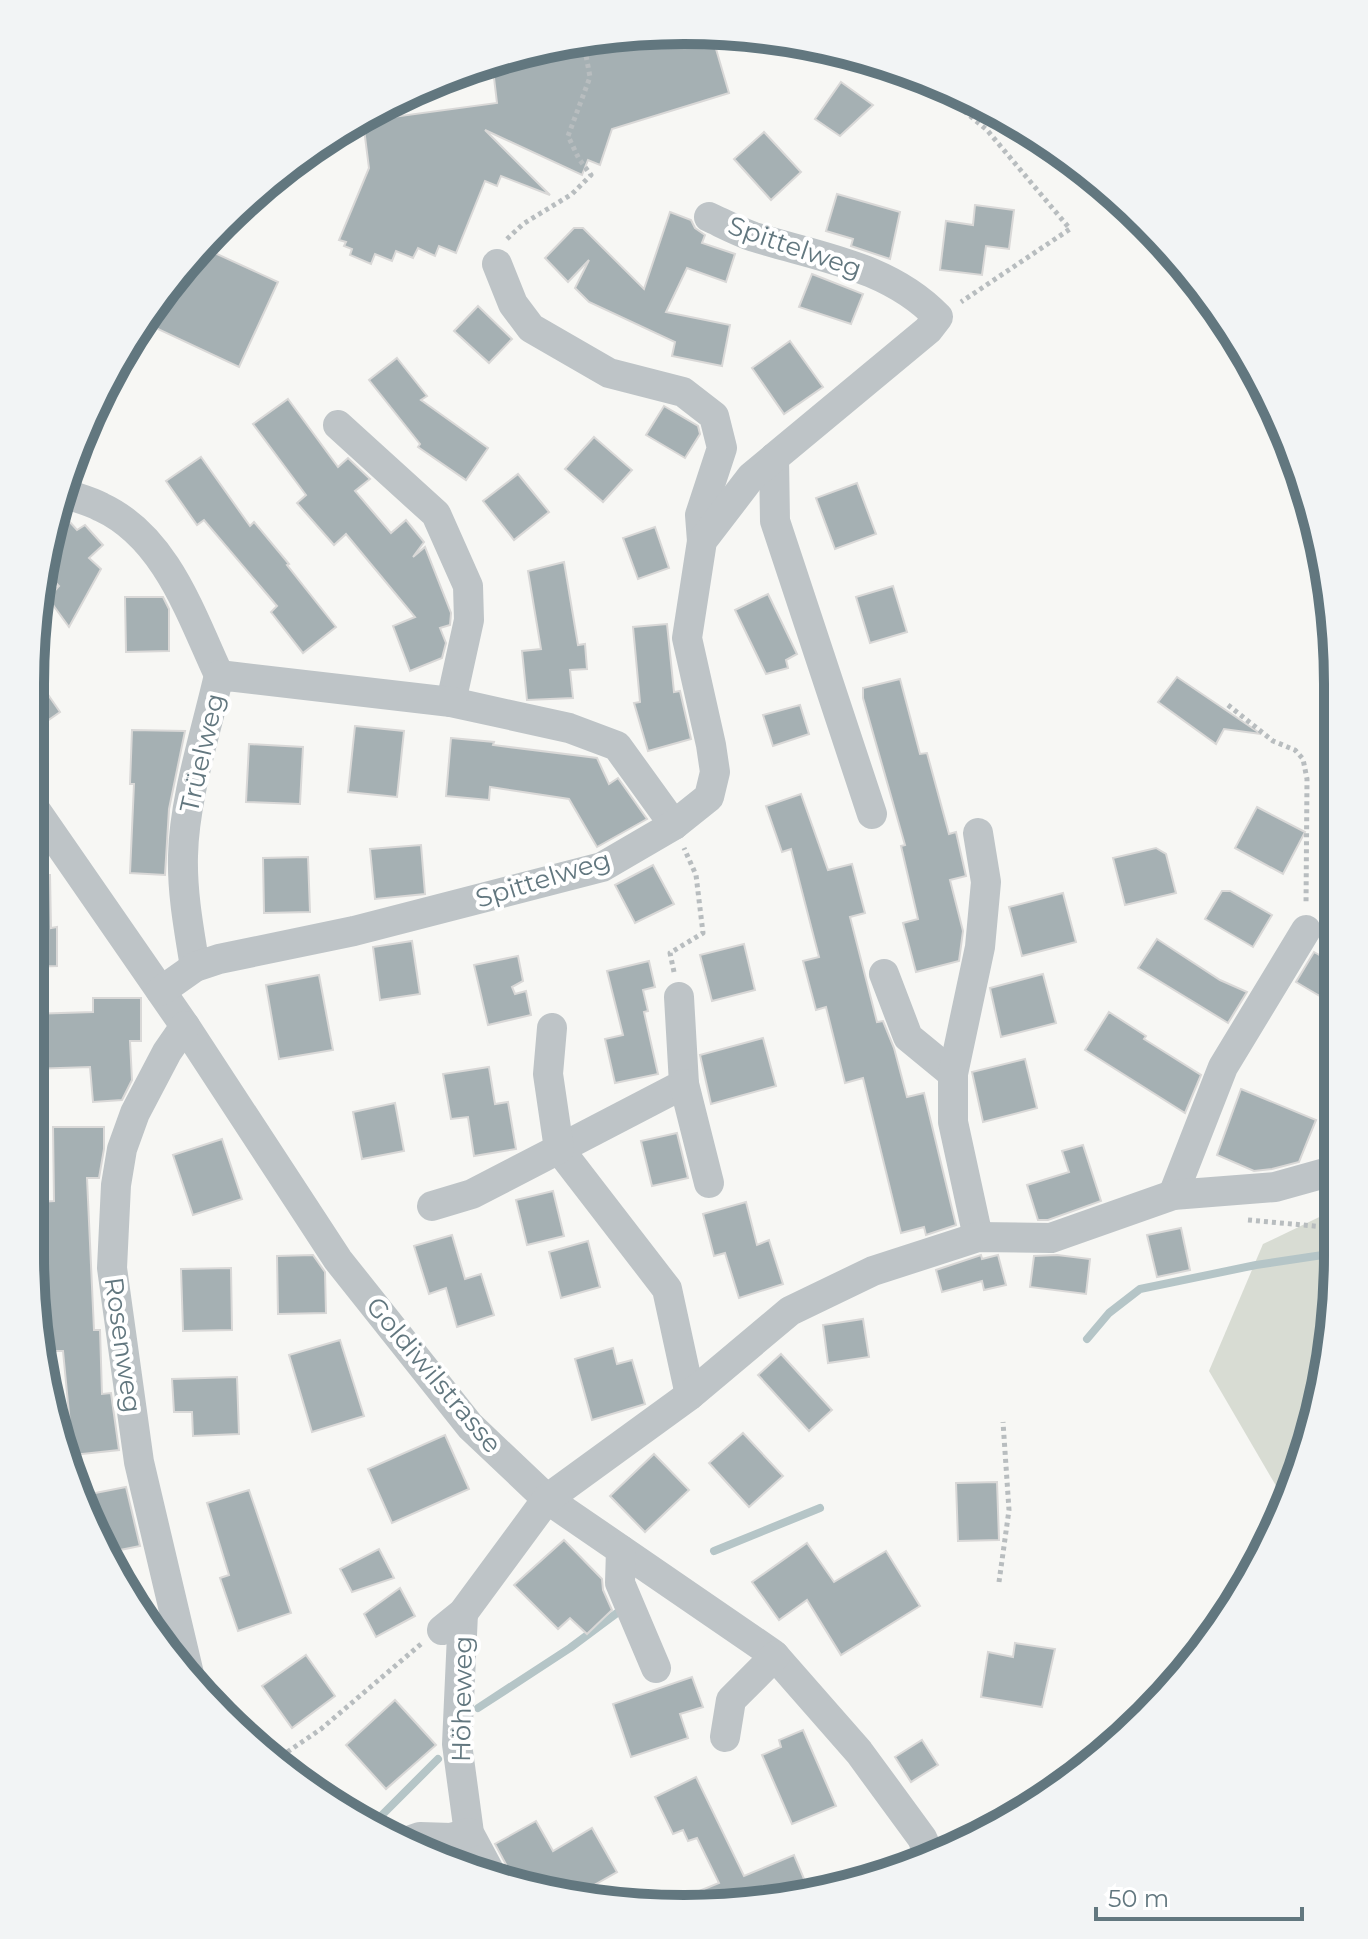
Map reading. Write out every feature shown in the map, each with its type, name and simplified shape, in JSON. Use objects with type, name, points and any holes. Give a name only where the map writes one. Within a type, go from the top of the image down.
[{"type":"street","name":"Spittelweg","points":[[702,541],[751,477],[928,330],[938,317],[922,300],[859,266],[752,236],[709,217]]},
{"type":"street","name":"Spittelweg","points":[[161,991],[195,967],[354,931],[602,867],[674,825],[709,797],[715,772],[687,638],[702,541],[700,515],[722,448],[714,416],[683,392],[609,373],[531,328],[513,304],[497,264]]},
{"type":"street","points":[[338,425],[436,514],[468,586],[469,620],[451,702]]},
{"type":"street","points":[[774,458],[775,521],[872,814]]},
{"type":"street","points":[[72,496],[102,507],[133,528],[157,554],[176,582],[219,675]]},
{"type":"street","name":"Trüelweg","points":[[195,967],[184,898],[183,857],[186,822],[219,675],[451,702],[569,728],[617,746],[674,825]]},
{"type":"street","name":"Goldiwilstrasse","points":[[44,822],[185,1026],[338,1260],[470,1426],[547,1499],[775,1656],[859,1752],[926,1847]]},
{"type":"street","points":[[978,833],[986,882],[980,947],[953,1074],[953,1122],[978,1237]]},
{"type":"street","points":[[1173,1195],[1223,1067],[1306,930]]},
{"type":"street","points":[[884,974],[908,1037],[953,1074]]},
{"type":"street","points":[[679,997],[684,1084],[709,1183]]},
{"type":"street","name":"Rosenweg","points":[[185,1026],[167,1052],[135,1113],[122,1149],[116,1185],[112,1268],[139,1462],[185,1655]]},
{"type":"street","points":[[552,1028],[548,1074],[559,1149],[667,1289],[690,1395]]},
{"type":"street","points":[[432,1206],[472,1194],[684,1084]]},
{"type":"street","points":[[547,1499],[690,1395],[790,1311],[873,1271],[978,1237],[1051,1238],[1173,1195],[1275,1187],[1324,1173]]},
{"type":"street","name":"Höheweg","points":[[485,1863],[469,1833],[457,1744],[452,1622],[547,1499]]},
{"type":"street","points":[[621,1550],[620,1583],[656,1668]]},
{"type":"street","points":[[725,1737],[731,1700],[775,1656]]},
{"type":"street","points":[[419,1837],[451,1838],[469,1833]]},
{"type":"path","points":[[497,264],[511,233],[556,206],[591,175],[568,136],[590,77],[585,52]]},
{"type":"path","points":[[938,317],[1070,229],[987,130],[958,106]]},
{"type":"path","points":[[1228,705],[1273,741],[1295,750],[1303,759],[1307,779],[1306,930]]},
{"type":"path","points":[[674,825],[696,875],[703,933],[670,953],[679,997]]},
{"type":"path","points":[[999,1582],[1009,1510],[1003,1422]]},
{"type":"path","points":[[284,1754],[321,1729],[410,1652]]},
{"type":"shaded area","points":[[1324,1215],[1319,1339],[1302,1421],[1279,1490],[1209,1371],[1263,1244]]},
{"type":"building","points":[[642,45],[715,45],[729,93],[612,129],[600,165],[588,160],[582,175],[485,130],[550,195],[501,176],[497,186],[485,181],[456,253],[439,246],[435,256],[418,248],[413,258],[396,251],[392,261],[375,254],[371,264],[350,255],[352,249],[339,240],[369,168],[364,130],[386,118],[497,103],[493,73],[559,56]]},
{"type":"building","points":[[841,82],[873,105],[840,136],[815,119]]},
{"type":"building","points":[[764,132],[801,172],[771,200],[734,159]]},
{"type":"building","points":[[837,194],[900,212],[890,259],[851,246],[853,239],[826,231]]},
{"type":"building","points":[[975,205],[1014,210],[1009,249],[986,246],[982,275],[940,270],[946,221],[973,225]]},
{"type":"building","points":[[670,212],[691,220],[695,228],[705,235],[702,243],[735,254],[726,282],[687,268],[666,312],[730,325],[722,366],[672,356],[675,342],[589,302],[575,288],[589,260],[568,282],[545,258],[574,228],[583,228],[644,289]]},
{"type":"building","points":[[212,252],[278,282],[239,367],[153,327]]},
{"type":"building","points":[[812,274],[863,294],[851,324],[799,307]]},
{"type":"building","points":[[478,306],[512,339],[489,363],[454,331]]},
{"type":"building","points":[[790,341],[823,387],[784,414],[752,368]]},
{"type":"building","points":[[397,358],[427,396],[421,400],[488,448],[466,480],[418,447],[420,444],[369,380]]},
{"type":"building","points":[[288,399],[338,467],[348,458],[370,479],[355,491],[391,533],[406,520],[424,542],[413,557],[425,547],[451,613],[450,625],[440,628],[446,643],[442,658],[410,671],[393,626],[415,617],[346,534],[334,545],[297,503],[306,495],[253,424]]},
{"type":"building","points":[[664,406],[698,426],[700,434],[685,458],[646,435]]},
{"type":"building","points":[[594,437],[632,470],[603,502],[565,469]]},
{"type":"building","points":[[201,457],[250,526],[254,522],[336,627],[303,653],[271,612],[277,606],[204,520],[197,525],[166,481]]},
{"type":"building","points":[[518,474],[549,512],[514,540],[483,501]]},
{"type":"building","points":[[857,483],[876,534],[835,549],[816,498]]},
{"type":"building","points":[[68,520],[77,530],[85,525],[103,545],[89,558],[101,569],[69,627],[49,599],[59,586],[52,580]]},
{"type":"building","points":[[655,527],[669,568],[638,579],[623,538]]},
{"type":"building","points":[[564,562],[578,645],[585,644],[587,669],[570,670],[573,698],[527,700],[522,651],[541,649],[528,571]]},
{"type":"building","points":[[893,586],[907,632],[870,643],[856,597]]},
{"type":"building","points":[[768,594],[797,654],[786,660],[788,668],[766,674],[735,610]]},
{"type":"building","points":[[125,597],[163,597],[169,609],[169,651],[126,652]]},
{"type":"building","points":[[667,624],[674,692],[680,691],[691,739],[648,751],[634,703],[640,702],[633,627]]},
{"type":"building","points":[[1177,677],[1261,734],[1224,729],[1216,744],[1158,702]]},
{"type":"building","points":[[900,679],[920,754],[927,753],[949,834],[956,832],[966,876],[950,880],[963,931],[959,961],[916,972],[903,923],[918,919],[901,846],[905,845],[863,698],[863,688]]},
{"type":"building","points":[[44,689],[60,712],[44,723]]},
{"type":"building","points":[[800,705],[809,734],[773,746],[763,715]]},
{"type":"building","points":[[355,726],[404,731],[397,797],[348,792]]},
{"type":"building","points":[[132,730],[185,731],[169,809],[165,875],[130,873],[134,784],[130,784]]},
{"type":"building","points":[[451,738],[597,758],[609,784],[618,778],[647,819],[597,847],[569,799],[490,787],[489,800],[446,796]]},
{"type":"building","points":[[249,744],[303,747],[300,804],[246,802]]},
{"type":"building","points":[[801,794],[828,870],[852,864],[865,913],[850,917],[877,1022],[883,1021],[894,1048],[907,1097],[924,1093],[956,1225],[926,1235],[924,1227],[901,1233],[863,1078],[845,1083],[826,1007],[816,1010],[803,961],[819,957],[791,849],[782,852],[766,806]]},
{"type":"building","points":[[1257,807],[1305,832],[1283,874],[1235,848]]},
{"type":"building","points":[[421,845],[425,894],[375,899],[370,849]]},
{"type":"building","points":[[1156,848],[1166,854],[1176,893],[1125,905],[1113,858]]},
{"type":"building","points":[[308,857],[310,912],[264,913],[263,858]]},
{"type":"building","points":[[653,865],[674,904],[635,923],[615,885]]},
{"type":"building","points":[[44,875],[50,875],[51,928],[57,927],[57,966],[44,966]]},
{"type":"building","points":[[1222,891],[1230,891],[1272,915],[1253,947],[1205,919]]},
{"type":"building","points":[[1063,893],[1076,942],[1022,956],[1009,907]]},
{"type":"building","points":[[1157,939],[1220,980],[1247,992],[1228,1023],[1138,968]]},
{"type":"building","points":[[412,941],[420,994],[380,1000],[373,947]]},
{"type":"building","points":[[744,944],[755,990],[712,1001],[700,955]]},
{"type":"building","points":[[1314,952],[1324,958],[1324,999],[1296,982]]},
{"type":"building","points":[[518,956],[523,981],[512,987],[515,994],[526,991],[531,1015],[488,1025],[474,965]]},
{"type":"building","points":[[649,961],[655,987],[643,990],[648,1011],[644,1012],[658,1074],[615,1083],[605,1039],[623,1035],[607,971]]},
{"type":"building","points":[[1043,974],[1056,1023],[1001,1037],[990,988]]},
{"type":"building","points":[[319,975],[333,1050],[279,1059],[266,985]]},
{"type":"building","points":[[93,998],[141,998],[141,1041],[130,1041],[132,1080],[122,1100],[93,1102],[90,1067],[44,1069],[44,1014],[93,1012]]},
{"type":"building","points":[[1109,1012],[1146,1036],[1144,1039],[1201,1075],[1185,1113],[1085,1050]]},
{"type":"building","points":[[763,1038],[776,1086],[711,1104],[700,1055]]},
{"type":"building","points":[[1025,1059],[1037,1108],[983,1122],[972,1072]]},
{"type":"building","points":[[489,1067],[495,1104],[508,1102],[516,1149],[474,1156],[468,1117],[451,1119],[443,1074]]},
{"type":"building","points":[[1241,1089],[1316,1120],[1299,1162],[1254,1171],[1217,1155]]},
{"type":"building","points":[[395,1103],[404,1151],[362,1159],[353,1112]]},
{"type":"building","points":[[53,1127],[104,1127],[99,1178],[87,1178],[94,1330],[100,1330],[102,1394],[111,1393],[119,1450],[76,1455],[71,1439],[63,1351],[51,1351],[45,1297],[44,1202],[54,1201]]},
{"type":"building","points":[[677,1133],[688,1178],[652,1186],[641,1141]]},
{"type":"building","points":[[222,1139],[242,1199],[193,1215],[173,1155]]},
{"type":"building","points":[[1083,1145],[1101,1201],[1048,1220],[1038,1220],[1027,1185],[1069,1172],[1062,1151]]},
{"type":"building","points":[[553,1191],[564,1236],[527,1245],[516,1200]]},
{"type":"building","points":[[746,1202],[757,1245],[769,1240],[783,1284],[739,1298],[725,1253],[714,1256],[703,1214]]},
{"type":"building","points":[[1181,1228],[1190,1270],[1157,1277],[1147,1235]]},
{"type":"building","points":[[452,1235],[465,1279],[481,1274],[494,1315],[457,1327],[446,1288],[429,1294],[414,1246]]},
{"type":"building","points":[[588,1241],[600,1287],[561,1298],[549,1252]]},
{"type":"building","points":[[313,1255],[325,1272],[326,1313],[278,1314],[277,1256]]},
{"type":"building","points":[[981,1255],[982,1259],[998,1255],[1006,1285],[984,1290],[982,1281],[942,1292],[936,1270]]},
{"type":"building","points":[[1034,1256],[1090,1259],[1086,1294],[1030,1287]]},
{"type":"building","points":[[231,1268],[232,1330],[183,1331],[181,1269]]},
{"type":"building","points":[[863,1319],[869,1357],[828,1363],[823,1325]]},
{"type":"building","points":[[340,1340],[364,1416],[312,1432],[289,1355]]},
{"type":"building","points":[[613,1348],[617,1364],[632,1360],[645,1404],[592,1420],[575,1359]]},
{"type":"building","points":[[781,1354],[832,1410],[809,1431],[758,1375]]},
{"type":"building","points":[[237,1377],[239,1434],[193,1436],[192,1412],[174,1412],[172,1379]]},
{"type":"building","points":[[743,1433],[783,1476],[749,1507],[709,1463]]},
{"type":"building","points":[[445,1435],[469,1489],[392,1523],[368,1469]]},
{"type":"building","points":[[654,1454],[689,1490],[645,1532],[610,1496]]},
{"type":"building","points":[[997,1482],[999,1540],[958,1541],[956,1483]]},
{"type":"building","points":[[126,1487],[140,1546],[117,1551],[91,1494]]},
{"type":"building","points":[[249,1490],[291,1613],[238,1631],[220,1578],[229,1575],[207,1503]]},
{"type":"building","points":[[564,1540],[602,1579],[603,1590],[612,1610],[587,1634],[570,1618],[558,1629],[514,1585]]},
{"type":"building","points":[[807,1543],[834,1582],[886,1551],[920,1606],[841,1655],[807,1600],[779,1620],[752,1582]]},
{"type":"building","points":[[379,1549],[394,1578],[352,1592],[340,1569]]},
{"type":"building","points":[[400,1588],[415,1616],[376,1637],[364,1614]]},
{"type":"building","points":[[1015,1643],[1055,1649],[1042,1707],[981,1697],[988,1652],[1013,1657]]},
{"type":"building","points":[[306,1655],[335,1696],[292,1728],[262,1686]]},
{"type":"building","points":[[692,1677],[703,1707],[680,1714],[688,1738],[631,1757],[613,1704]]},
{"type":"building","points":[[395,1700],[436,1745],[386,1789],[346,1745]]},
{"type":"building","points":[[803,1730],[836,1806],[792,1824],[762,1755],[781,1747],[779,1740]]},
{"type":"building","points":[[922,1740],[938,1765],[911,1782],[895,1757]]},
{"type":"building","points":[[696,1777],[744,1876],[794,1855],[806,1884],[768,1890],[690,1895],[719,1883],[697,1838],[688,1841],[683,1830],[673,1834],[655,1797]]},
{"type":"building","points":[[536,1821],[553,1851],[592,1828],[617,1872],[589,1888],[559,1883],[509,1870],[495,1844]]},
{"type":"waterway","points":[[1087,1339],[1109,1313],[1140,1289],[1324,1255]]},
{"type":"waterway","points":[[714,1551],[820,1508]]},
{"type":"waterway","points":[[478,1708],[570,1648],[621,1610]]},
{"type":"waterway","points":[[379,1817],[438,1759]]}]
